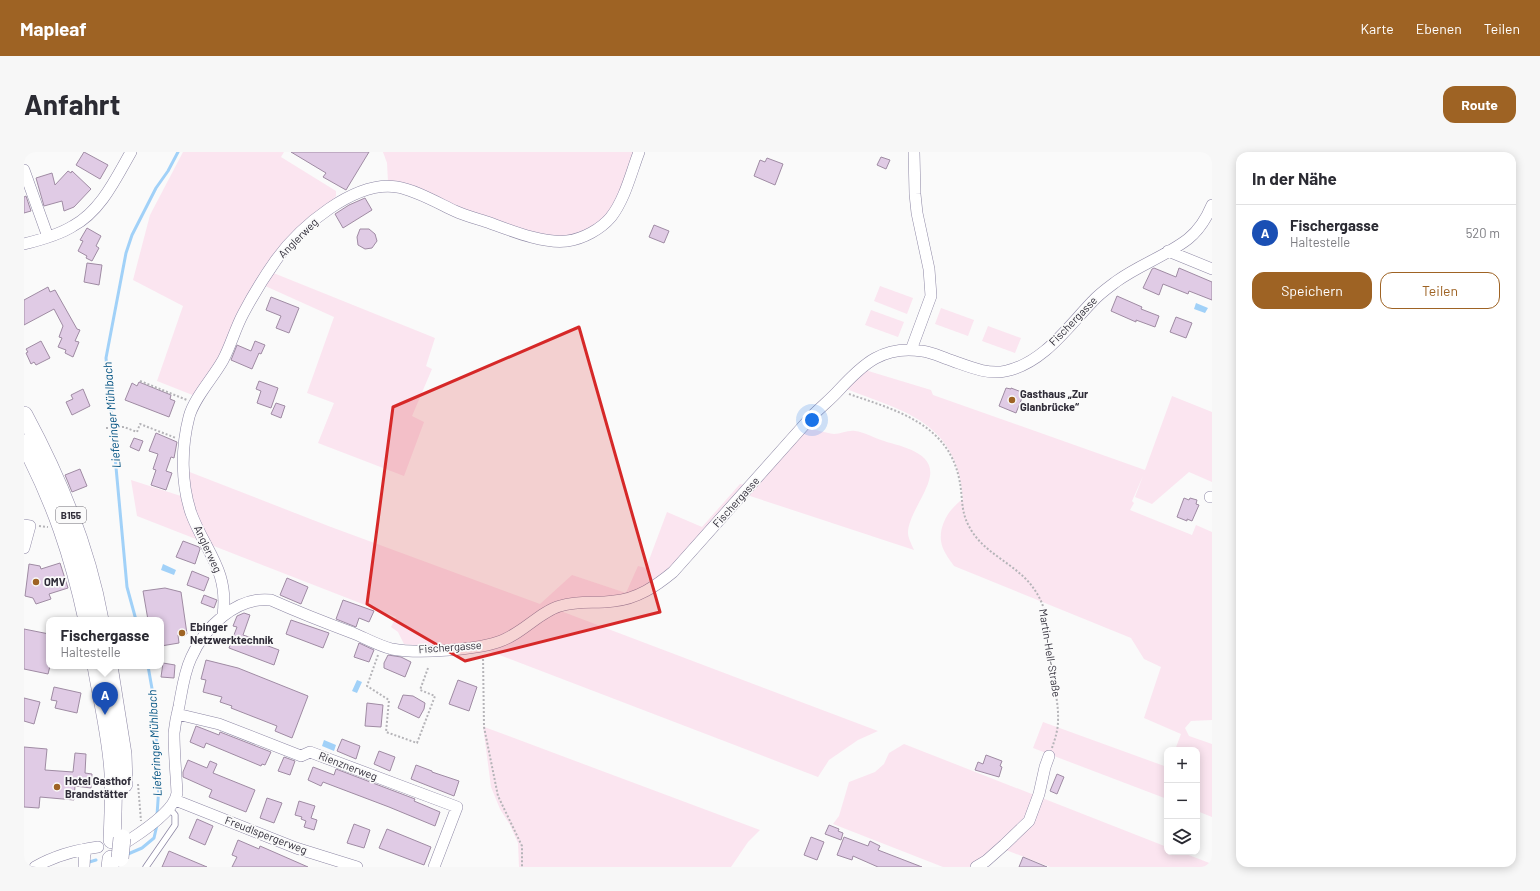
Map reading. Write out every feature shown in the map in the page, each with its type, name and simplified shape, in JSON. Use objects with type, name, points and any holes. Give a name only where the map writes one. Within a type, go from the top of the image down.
[{"type":"main road","name":"B155","points":[[24,415],[53,472],[72,516],[91,577],[99,617]]},
{"type":"main road","name":"B155","points":[[24,443],[62,526],[74,566],[86,617]]},
{"type":"main road","points":[[97,669],[113,771],[115,852]]},
{"type":"main road","points":[[109,669],[125,775],[115,852]]},
{"type":"street","points":[[24,244],[48,237],[73,226],[94,209],[102,200],[131,152]]},
{"type":"street","name":"Anglerweg","points":[[223,615],[225,600],[222,578],[216,563],[196,525],[187,498],[184,476],[184,455],[189,416],[231,346],[242,316],[277,258],[304,229],[326,211],[349,196],[362,190],[381,186],[398,187],[460,213],[538,239],[566,241],[582,237],[596,230],[609,219],[622,199],[639,152]]},
{"type":"street","points":[[911,350],[931,296],[929,269],[917,212],[914,152]]},
{"type":"street","points":[[24,170],[48,237]]},
{"type":"street","name":"Fischergasse","points":[[169,807],[177,793],[174,732],[184,680],[190,660],[200,641],[223,615],[240,605],[261,599],[271,600],[382,645],[392,648],[419,650],[458,649],[482,646],[508,638],[558,606],[579,602],[614,602],[628,599],[652,588],[673,572],[813,415],[852,375],[869,361],[885,353],[922,350],[985,371],[1004,371],[1018,368],[1032,361],[1068,330],[1093,300],[1118,280],[1188,239],[1201,225],[1212,205]]},
{"type":"street","points":[[1168,251],[1212,269]]},
{"type":"street","points":[[24,548],[27,525]]},
{"type":"street","name":"Rienznerweg","points":[[177,714],[219,724],[301,756],[310,752],[457,807],[434,867]]},
{"type":"street","points":[[976,867],[986,861],[1029,821],[1039,794],[1044,767],[1049,756]]},
{"type":"street","points":[[35,867],[59,855],[85,858],[115,852],[151,824],[169,807]]},
{"type":"street","name":"Freudlspergerweg","points":[[169,807],[357,867]]},
{"type":"lane","points":[[146,867],[175,825],[175,815],[169,807]]},
{"type":"path","points":[[140,381],[195,404]]},
{"type":"path","name":"Martin-Hell-Straße","points":[[838,391],[909,416],[935,434],[944,446],[956,468],[959,479],[963,513],[971,530],[987,547],[1019,573],[1031,585],[1039,597],[1044,611],[1058,705],[1058,723],[1049,756]]},
{"type":"path","points":[[106,428],[124,427],[137,432],[140,424],[186,441]]},
{"type":"path","points":[[27,525],[54,528],[62,526]]},
{"type":"path","points":[[382,645],[367,686],[389,700],[386,732],[417,742],[435,696],[420,690],[428,668]]},
{"type":"path","points":[[482,646],[484,727],[498,796],[522,846],[522,867]]},
{"type":"highlighted area","points":[[579,327],[660,612],[465,661],[367,604],[393,407]]},
{"type":"shaded area","points":[[183,152],[284,152],[281,157],[336,191],[336,196],[271,272],[435,338],[426,366],[432,369],[412,416],[424,422],[404,476],[318,443],[334,403],[307,393],[334,317],[263,285],[195,396],[157,381],[183,306],[133,280],[150,215]]},
{"type":"shaded area","points":[[383,152],[637,152],[621,194],[602,223],[566,239],[529,234],[388,182],[387,163]]},
{"type":"shaded area","points":[[880,286],[913,298],[907,314],[874,301]]},
{"type":"shaded area","points":[[941,308],[974,320],[968,336],[935,324]]},
{"type":"shaded area","points":[[871,310],[904,322],[898,337],[865,325]]},
{"type":"shaded area","points":[[988,326],[1021,338],[1015,353],[982,341]]},
{"type":"shaded area","points":[[865,370],[931,390],[933,395],[1145,470],[1172,396],[1212,412],[1212,482],[1189,472],[1152,504],[1135,497],[1143,476],[1132,501],[1134,503],[1130,510],[1192,535],[1196,525],[1212,532],[1212,720],[1191,721],[1185,728],[1189,736],[1212,744],[1212,817],[1200,812],[1200,747],[1176,747],[1181,734],[1144,718],[1161,667],[1144,659],[1131,638],[954,566],[944,551],[941,541],[942,529],[946,517],[963,499],[959,473],[951,453],[939,437],[925,424],[889,405],[846,389]]},
{"type":"shaded area","points":[[807,429],[834,434],[852,431],[862,432],[881,440],[905,447],[921,455],[930,468],[930,476],[909,526],[908,535],[914,550],[747,495]]},
{"type":"shaded area","points":[[187,471],[331,527],[540,604],[572,575],[626,593],[638,566],[646,568],[667,512],[702,527],[740,484],[746,485],[665,574],[636,592],[558,610],[878,731],[858,740],[829,760],[818,777],[489,651],[484,643],[430,647],[404,644],[398,632],[391,627],[396,617],[137,516],[131,480],[184,497]]},
{"type":"shaded area","points":[[1043,722],[1164,766],[1164,798],[1033,748]]},
{"type":"shaded area","points":[[483,726],[760,830],[748,842],[731,867],[519,867],[518,843],[510,825],[500,809],[491,787]]},
{"type":"shaded area","points":[[904,744],[1164,846],[1164,855],[1189,855],[1212,864],[1212,867],[1050,867],[1006,850],[970,867],[943,867],[833,824],[839,816],[849,782],[875,772],[884,764],[889,753]]},
{"type":"water","points":[[1196,303],[1208,308],[1205,313],[1194,309]]},
{"type":"water","points":[[163,564],[176,570],[174,575],[161,570]]},
{"type":"water","points":[[357,680],[362,682],[357,693],[352,691]]},
{"type":"water","points":[[324,740],[336,745],[334,751],[322,746]]},
{"type":"building","points":[[84,152],[108,165],[100,179],[76,165]]},
{"type":"building","points":[[291,152],[369,152],[346,190],[323,177],[326,173]]},
{"type":"building","points":[[881,157],[890,160],[886,169],[877,165]]},
{"type":"building","points":[[767,158],[783,164],[775,185],[754,176],[760,160],[765,162]]},
{"type":"building","points":[[68,171],[71,173],[72,171],[91,189],[74,207],[64,211],[62,201],[44,206],[36,178],[52,173],[55,185]]},
{"type":"building","points":[[26,196],[31,211],[24,213],[24,197]]},
{"type":"building","points":[[365,198],[372,210],[343,228],[335,214],[349,205]]},
{"type":"building","points":[[654,225],[669,231],[664,243],[649,237]]},
{"type":"building","points":[[87,228],[101,236],[96,246],[99,248],[92,261],[78,251],[83,241],[80,240]]},
{"type":"building","points":[[360,229],[369,229],[375,234],[377,241],[372,248],[365,249],[358,245],[357,237]]},
{"type":"building","points":[[87,263],[102,265],[99,285],[84,282]]},
{"type":"building","points":[[1154,268],[1176,277],[1179,268],[1212,282],[1212,300],[1189,291],[1188,294],[1163,284],[1159,295],[1143,288],[1152,269]]},
{"type":"building","points":[[48,287],[50,292],[55,290],[77,329],[80,330],[75,341],[79,342],[73,357],[65,353],[66,350],[58,347],[62,338],[59,337],[63,326],[54,309],[24,325],[24,300]]},
{"type":"building","points":[[1117,296],[1142,307],[1141,309],[1159,316],[1155,327],[1136,320],[1136,322],[1111,311]]},
{"type":"building","points":[[271,297],[299,308],[289,333],[276,328],[281,316],[266,310]]},
{"type":"building","points":[[1176,317],[1192,323],[1186,338],[1170,332]]},
{"type":"building","points":[[41,341],[50,358],[36,365],[34,362],[31,364],[26,353],[28,352],[26,349]]},
{"type":"building","points":[[255,341],[265,345],[261,354],[259,353],[252,369],[231,360],[237,345],[251,351]]},
{"type":"building","points":[[259,381],[278,388],[271,408],[257,403],[261,391],[256,389]]},
{"type":"building","points":[[139,382],[171,395],[170,399],[175,401],[169,417],[125,400],[132,383],[137,386]]},
{"type":"building","name":"Gasthaus „Zur Glanbrücke“","points":[[1006,388],[1011,388],[1024,393],[1016,413],[999,406]]},
{"type":"building","points":[[83,389],[90,406],[72,415],[66,402],[73,399],[71,395]]},
{"type":"building","points":[[276,403],[285,406],[281,418],[271,414]]},
{"type":"building","points":[[156,433],[177,442],[174,458],[171,457],[166,471],[172,473],[166,490],[151,485],[156,470],[153,469],[158,454],[149,451]]},
{"type":"building","points":[[134,438],[143,441],[139,451],[130,447]]},
{"type":"building","points":[[80,469],[87,486],[72,492],[65,475]]},
{"type":"building","points":[[1184,498],[1189,500],[1190,498],[1197,500],[1196,504],[1199,505],[1192,521],[1187,519],[1187,521],[1177,517]]},
{"type":"building","points":[[183,541],[199,547],[200,549],[195,564],[176,557]]},
{"type":"building","points":[[60,563],[68,588],[49,594],[51,599],[36,604],[33,598],[25,596],[29,564],[40,566],[41,569]]},
{"type":"building","points":[[192,571],[209,578],[204,591],[187,585]]},
{"type":"building","points":[[287,578],[308,587],[301,604],[280,595]]},
{"type":"building","points":[[165,588],[181,592],[187,634],[178,635],[179,643],[164,646],[164,617],[147,617],[143,591]]},
{"type":"building","points":[[204,595],[217,600],[214,608],[201,603]]},
{"type":"building","points":[[343,600],[374,611],[369,622],[359,618],[356,627],[336,619]]},
{"type":"building","points":[[244,613],[250,615],[243,635],[279,650],[274,665],[229,648],[237,627],[233,626],[237,616]]},
{"type":"building","points":[[291,620],[329,633],[323,648],[286,634]]},
{"type":"building","points":[[24,629],[46,633],[46,669],[49,669],[48,674],[24,669]]},
{"type":"building","points":[[359,643],[374,650],[369,662],[354,657]]},
{"type":"building","points":[[388,655],[401,657],[411,662],[405,677],[384,668],[384,663]]},
{"type":"building","points":[[206,660],[238,668],[308,696],[292,738],[275,731],[277,726],[231,708],[232,706],[220,702],[222,697],[203,692],[206,680],[201,679]]},
{"type":"building","points":[[164,663],[175,665],[174,678],[161,677],[162,669],[164,669]]},
{"type":"building","points":[[458,680],[477,687],[469,711],[449,704]]},
{"type":"building","points":[[54,687],[81,693],[77,713],[55,708],[57,701],[51,700]]},
{"type":"building","points":[[403,695],[413,696],[425,703],[424,709],[419,718],[398,708]]},
{"type":"building","points":[[24,698],[40,702],[34,724],[24,721]]},
{"type":"building","points":[[367,703],[383,705],[381,727],[365,726]]},
{"type":"building","points":[[196,726],[219,735],[220,732],[271,752],[265,765],[262,764],[261,766],[206,743],[204,748],[190,742]]},
{"type":"building","points":[[342,739],[360,746],[356,759],[337,751]]},
{"type":"building","points":[[24,747],[47,749],[45,770],[73,772],[75,753],[86,754],[85,773],[92,774],[91,788],[75,786],[74,800],[40,797],[39,808],[24,807]]},
{"type":"building","points":[[379,751],[395,757],[390,771],[374,764]]},
{"type":"building","points":[[986,755],[1002,761],[999,777],[975,770],[978,762],[983,764]]},
{"type":"building","points":[[284,757],[295,761],[290,775],[278,771]]},
{"type":"building","points":[[188,760],[207,768],[210,761],[217,764],[213,773],[255,790],[246,812],[209,797],[212,790],[183,777],[183,772]]},
{"type":"building","points":[[416,765],[459,781],[454,796],[411,779]]},
{"type":"building","points":[[313,767],[334,775],[336,769],[415,799],[414,801],[440,812],[435,826],[323,782],[321,786],[308,780]]},
{"type":"building","points":[[1057,774],[1064,777],[1057,794],[1050,791]]},
{"type":"building","points":[[267,798],[282,803],[274,823],[260,818]]},
{"type":"building","points":[[299,801],[315,806],[311,818],[317,820],[314,830],[304,827],[306,821],[301,819],[302,817],[295,815]]},
{"type":"building","points":[[197,819],[213,826],[205,845],[189,838]]},
{"type":"building","points":[[354,824],[370,830],[364,848],[347,843]]},
{"type":"building","points":[[829,825],[839,829],[838,831],[843,833],[841,840],[825,834]]},
{"type":"building","points":[[387,829],[431,847],[424,865],[379,848]]},
{"type":"building","points":[[811,837],[824,842],[817,860],[804,855]]},
{"type":"building","points":[[844,837],[868,846],[870,841],[880,846],[878,850],[922,867],[878,867],[853,856],[852,860],[837,855]]},
{"type":"building","points":[[238,840],[259,849],[260,846],[308,867],[232,867],[237,857],[232,855]]},
{"type":"building","points":[[169,851],[207,867],[162,867]]},
{"type":"building","points":[[1023,857],[1047,867],[1019,867]]},
{"type":"waterway","name":"Lieferinger Mühlbach","points":[[135,617],[127,587],[106,358],[126,253],[132,235],[156,188],[168,171],[178,152]]},
{"type":"waterway","name":"Lieferinger Mühlbach","points":[[149,669],[154,700],[159,786],[157,815]]},
{"type":"waterway","name":"Lieferinger Mühlbach","points":[[128,854],[142,848],[154,838],[157,825]]},
{"type":"waterway","name":"Lieferinger Mühlbach","points":[[86,863],[96,860]]},
{"type":"place","name":"Gasthaus „Zur Glanbrücke“","points":[[1012,400]]},
{"type":"place","name":"OMV","points":[[36,582]]},
{"type":"place","name":"Ebinger Netzwerktechnik","points":[[182,633]]},
{"type":"place","name":"Fischergasse","points":[[105,715]]},
{"type":"place","name":"Hotel Gasthof Brandstätter","points":[[57,787]]}]
